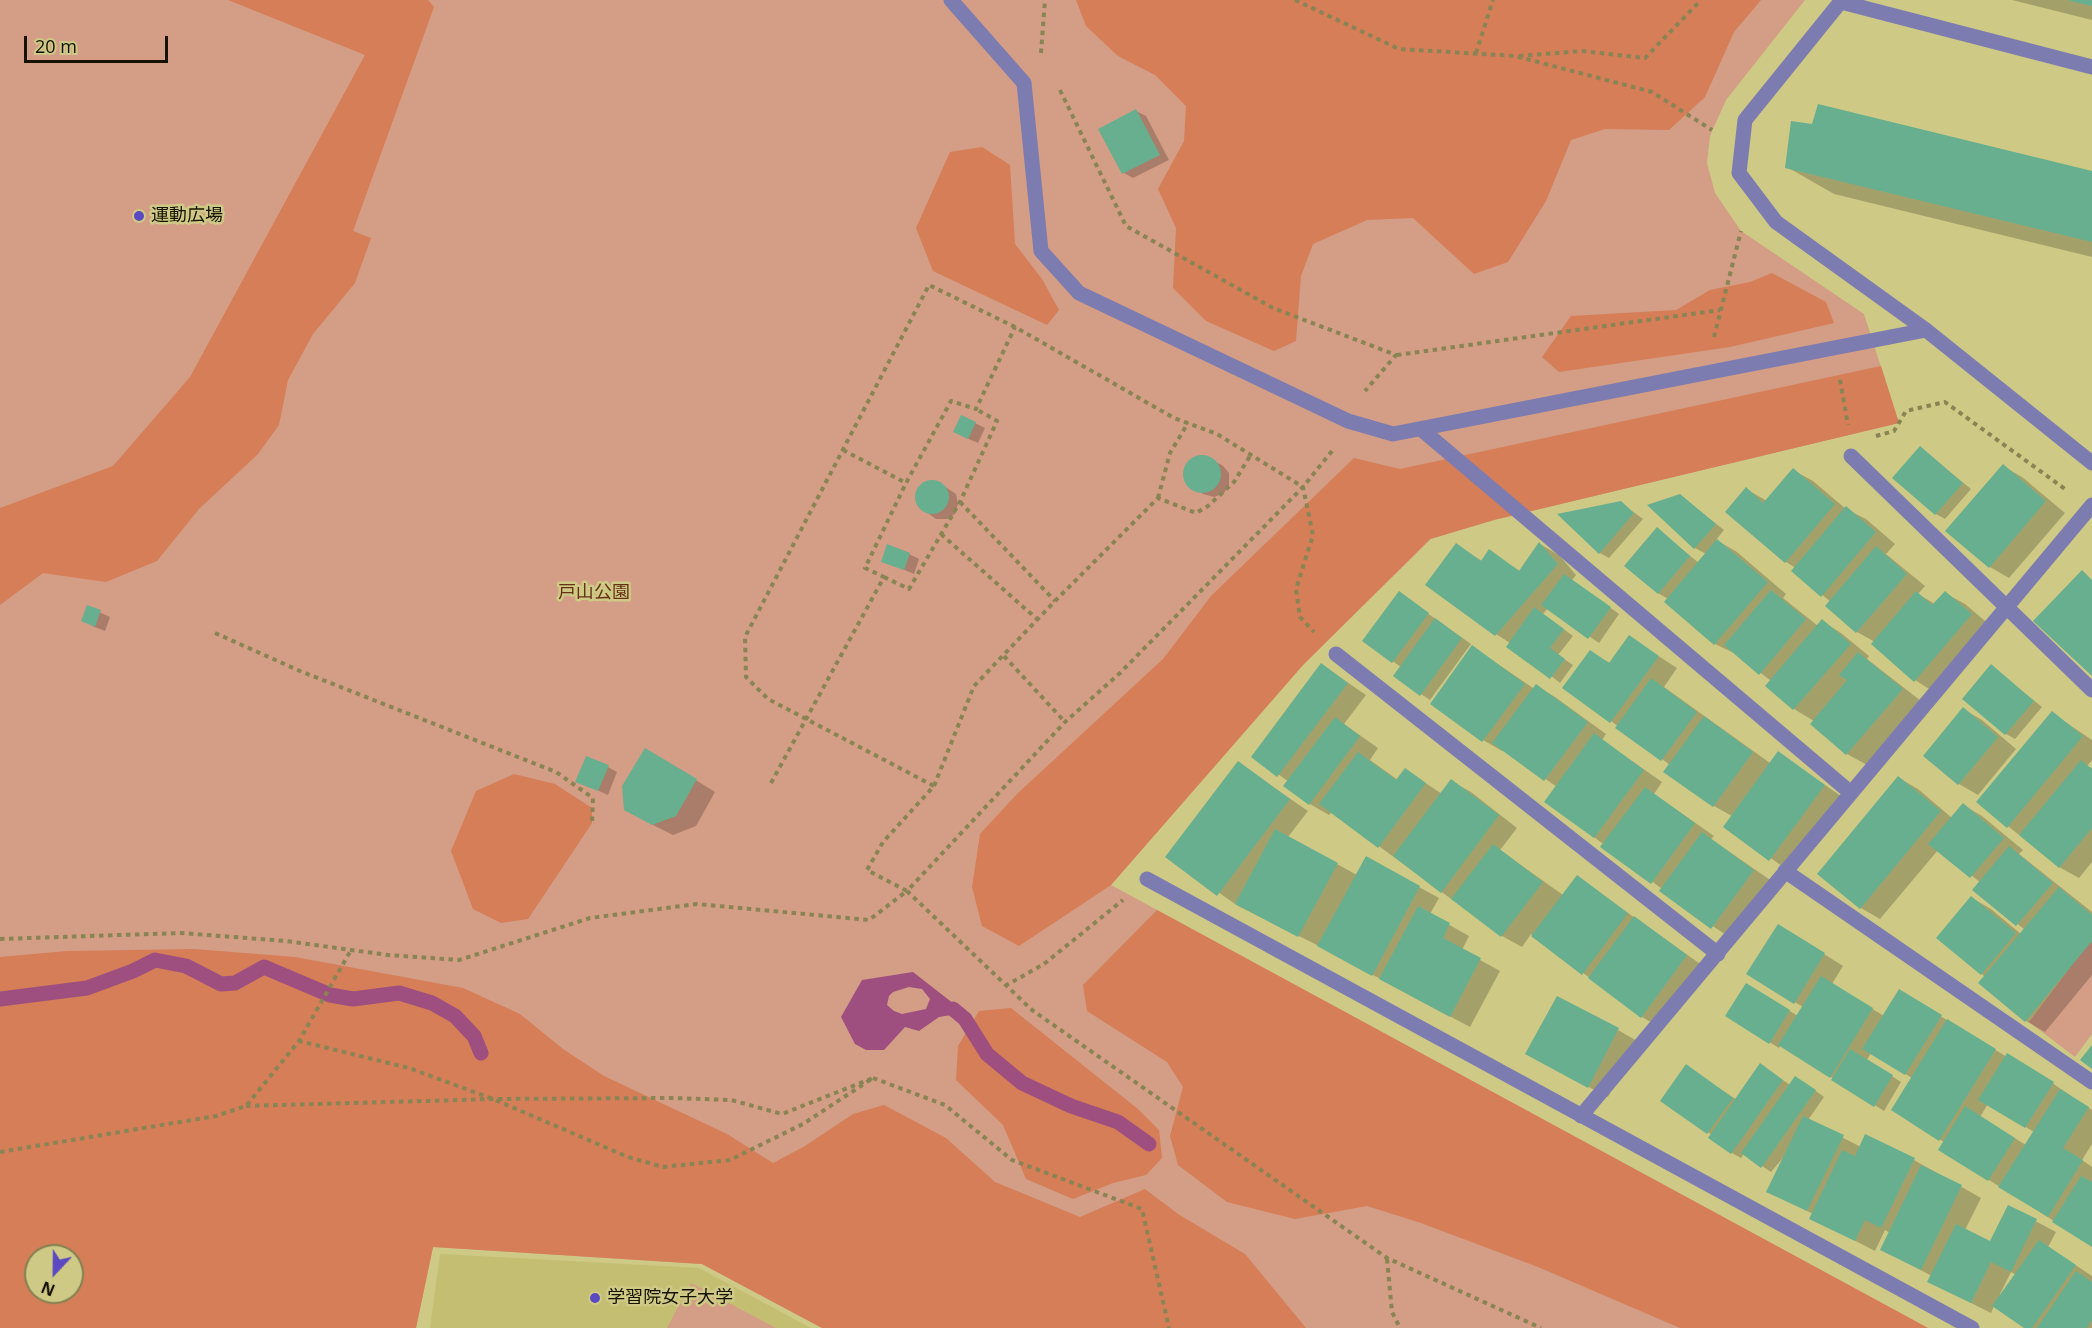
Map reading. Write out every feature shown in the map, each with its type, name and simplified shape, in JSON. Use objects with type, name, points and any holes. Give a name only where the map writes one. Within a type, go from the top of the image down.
[{"type":"street","points":[[951,0],[1023,83],[1041,252],[1079,293],[1348,421],[1393,434],[1926,330]]},
{"type":"street","points":[[2092,67],[1842,1],[1745,120],[1739,173],[1776,222],[1926,330],[2092,463]]},
{"type":"street","points":[[1421,429],[1851,793]]},
{"type":"street","points":[[1851,456],[2092,690]]},
{"type":"street","points":[[1581,1116],[2005,606],[2091,506]]},
{"type":"street","points":[[1336,654],[1718,954]]},
{"type":"street","points":[[1785,871],[2092,1082]]},
{"type":"street","points":[[1147,879],[1972,1328]]},
{"type":"path","points":[[1023,83],[1042,51],[1045,0]]},
{"type":"path","points":[[1295,0],[1399,49],[1515,56],[1582,51],[1645,58],[1701,0]]},
{"type":"path","points":[[1476,53],[1493,0]]},
{"type":"path","points":[[1042,51],[1047,61]]},
{"type":"path","points":[[1515,56],[1652,92],[1742,151]]},
{"type":"path","points":[[1056,82],[1126,226],[1274,308],[1396,355],[1720,310]]},
{"type":"path","points":[[1706,373],[1741,231]]},
{"type":"path","points":[[934,786],[768,699],[746,677],[745,637],[928,285],[1015,327],[1174,418],[1217,434],[1303,487],[1312,535],[1296,589],[1300,617],[1336,654]]},
{"type":"path","points":[[976,409],[1015,327]]},
{"type":"path","points":[[1834,348],[1850,432]]},
{"type":"path","points":[[1359,397],[1396,355]]},
{"type":"path","points":[[951,401],[976,409],[997,421],[960,502],[909,589],[866,568],[906,483],[951,401]]},
{"type":"path","points":[[1873,437],[1894,431],[1906,411],[1945,402],[2091,506]]},
{"type":"path","points":[[0,939],[181,933],[286,941],[351,950],[459,960],[590,918],[697,904],[869,920],[907,891],[867,870],[883,842],[934,786],[975,686],[1055,601],[1158,498],[1170,453],[1188,423]]},
{"type":"path","points":[[843,450],[906,483]]},
{"type":"path","points":[[1158,498],[1196,513],[1208,506],[1234,482],[1250,456]]},
{"type":"path","points":[[960,502],[1055,601]]},
{"type":"path","points":[[941,534],[1038,620]]},
{"type":"path","points":[[771,783],[884,577]]},
{"type":"path","points":[[215,633],[300,671],[556,772],[593,798],[592,823]]},
{"type":"path","points":[[1004,656],[1065,722]]},
{"type":"path","points":[[1005,986],[1044,964],[1147,879]]},
{"type":"path","points":[[246,1106],[299,1041],[351,950]]},
{"type":"path","points":[[299,1041],[408,1068],[493,1099],[628,1157],[663,1167],[730,1160],[803,1124],[873,1078]]},
{"type":"path","points":[[0,1152],[216,1116],[246,1106],[493,1099],[731,1100],[782,1114],[873,1078],[945,1105],[1012,1160],[1142,1209],[1169,1328]]},
{"type":"path","points":[[1387,1258],[1392,1312],[1400,1328]]},
{"type":"shaded area","points":[[228,0],[428,0],[434,7],[353,231],[371,238],[355,283],[313,334],[288,380],[279,425],[258,454],[199,509],[157,561],[106,582],[43,573],[0,605],[0,508],[113,466],[190,377],[365,55]]},
{"type":"shaded area","points":[[1076,0],[1761,0],[1734,32],[1705,97],[1669,130],[1605,129],[1571,140],[1546,201],[1508,262],[1474,274],[1413,218],[1367,220],[1313,244],[1301,276],[1296,341],[1274,351],[1206,321],[1173,288],[1176,228],[1158,189],[1184,141],[1186,106],[1155,75],[1118,56],[1086,26]]},
{"type":"shaded area","points":[[982,147],[1010,165],[1015,244],[1042,279],[1059,310],[1047,325],[933,271],[916,228],[950,152]]},
{"type":"shaded area","points":[[1772,273],[1826,302],[1834,323],[1730,347],[1559,372],[1542,357],[1571,316],[1676,310],[1710,290],[1750,282]]},
{"type":"shaded area","points":[[1881,366],[1899,423],[1494,520],[1430,539],[1303,665],[1111,885],[1019,946],[982,926],[972,887],[980,834],[1017,794],[1163,659],[1211,596],[1354,458],[1400,469]]},
{"type":"shaded area","points":[[514,774],[555,784],[592,808],[592,823],[528,919],[501,923],[473,909],[451,851],[476,791]]},
{"type":"shaded area","points":[[1157,910],[1928,1328],[1680,1328],[1538,1267],[1421,1223],[1367,1206],[1295,1219],[1227,1202],[1178,1165],[1170,1136],[1183,1087],[1167,1062],[1087,1011],[1083,985]]},
{"type":"shaded area","points":[[194,949],[295,957],[463,988],[520,1014],[563,1049],[604,1076],[727,1134],[773,1163],[805,1146],[853,1114],[884,1105],[946,1138],[995,1182],[1080,1217],[1145,1189],[1178,1214],[1245,1254],[1306,1328],[822,1328],[702,1264],[433,1247],[416,1328],[0,1328],[0,957],[67,951]]},
{"type":"shaded area","points":[[913,972],[954,1004],[951,1015],[939,1017],[919,1031],[905,1027],[884,1050],[866,1050],[855,1044],[841,1017],[862,980]],"holes":[[[909,987],[922,989],[930,999],[926,1009],[902,1014],[887,1005],[889,996],[893,992]]]},
{"type":"shaded area","points":[[1011,1008],[1138,1109],[1159,1130],[1162,1158],[1146,1175],[1113,1183],[1073,1199],[1026,1179],[1003,1125],[956,1080],[958,1046],[979,1011]]},
{"type":"shaded area","name":"学習院女子大学","points":[[440,1254],[699,1268],[811,1328],[430,1328]]},
{"type":"green space","name":"戸山公園","points":[[0,0],[1805,0],[1726,100],[1710,136],[1707,163],[1715,193],[1741,231],[1864,314],[1899,423],[1494,520],[1431,539],[1303,665],[1111,885],[1928,1328],[822,1328],[702,1264],[433,1247],[416,1328],[0,1328]]},
{"type":"green space","points":[[2092,938],[2092,1034],[2075,1057],[2029,1022]]},
{"type":"green space","points":[[691,1283],[776,1328],[667,1328]]},
{"type":"building","points":[[2092,0],[2092,6],[2070,1]]},
{"type":"building","points":[[1818,104],[2092,171],[2092,242],[1785,168],[1791,121],[1812,124]]},
{"type":"building","points":[[1136,109],[1160,155],[1122,174],[1098,129]]},
{"type":"building","points":[[961,415],[976,422],[968,439],[953,432]]},
{"type":"building","points":[[1920,446],[1963,483],[1935,515],[1892,478]]},
{"type":"building","points":[[1202,455],[1215,461],[1221,474],[1215,487],[1202,493],[1189,487],[1183,474],[1189,461]]},
{"type":"building","points":[[2003,464],[2046,501],[1989,568],[1945,531]]},
{"type":"building","points":[[1793,468],[1835,504],[1785,563],[1725,512],[1746,487],[1763,503]]},
{"type":"building","points":[[932,480],[944,485],[949,497],[944,509],[932,514],[920,509],[915,497],[920,485]]},
{"type":"building","points":[[1680,494],[1716,524],[1694,549],[1647,505]]},
{"type":"building","points":[[1621,501],[1634,513],[1599,554],[1557,514]]},
{"type":"building","points":[[1846,506],[1876,532],[1821,597],[1791,571]]},
{"type":"building","points":[[1657,527],[1690,556],[1658,594],[1624,566]]},
{"type":"building","points":[[1717,539],[1768,582],[1714,645],[1664,602]]},
{"type":"building","points":[[1539,542],[1558,564],[1495,636],[1425,585],[1456,543],[1481,561],[1489,549],[1519,571]]},
{"type":"building","points":[[887,544],[910,553],[904,570],[881,562]]},
{"type":"building","points":[[1876,546],[1907,574],[1856,633],[1825,606]]},
{"type":"building","points":[[2082,570],[2092,580],[2092,676],[2033,621]]},
{"type":"building","points":[[1564,574],[1611,607],[1588,639],[1541,605]]},
{"type":"building","points":[[1771,590],[1806,619],[1759,675],[1724,645]]},
{"type":"building","points":[[1399,591],[1429,613],[1392,663],[1362,641]]},
{"type":"building","points":[[1916,591],[1932,605],[1945,591],[1972,614],[1914,682],[1871,644]]},
{"type":"building","points":[[87,605],[101,610],[95,627],[81,621]]},
{"type":"building","points":[[1534,607],[1564,629],[1550,648],[1565,659],[1550,679],[1506,647]]},
{"type":"building","points":[[1435,618],[1462,638],[1420,696],[1393,676]]},
{"type":"building","points":[[1822,619],[1851,644],[1793,710],[1765,686]]},
{"type":"building","points":[[1629,635],[1659,656],[1610,723],[1562,688],[1590,650],[1609,663]]},
{"type":"building","points":[[1472,645],[1525,684],[1482,742],[1430,704]]},
{"type":"building","points":[[1858,652],[1903,689],[1846,755],[1810,724],[1847,680],[1839,675]]},
{"type":"building","points":[[1321,663],[1348,683],[1277,777],[1251,757]]},
{"type":"building","points":[[1991,664],[2034,701],[2005,735],[1962,699]]},
{"type":"building","points":[[1651,678],[1697,712],[1661,761],[1615,728]]},
{"type":"building","points":[[1536,684],[1588,722],[1544,781],[1492,743]]},
{"type":"building","points":[[1963,707],[1998,737],[1958,785],[1923,756]]},
{"type":"building","points":[[2052,711],[2083,736],[2007,828],[1976,802]]},
{"type":"building","points":[[1704,716],[1753,752],[1713,807],[1663,772]]},
{"type":"building","points":[[1335,717],[1360,736],[1309,805],[1283,786]]},
{"type":"building","points":[[1594,733],[1644,770],[1594,838],[1544,802]]},
{"type":"building","points":[[645,748],[697,779],[676,816],[652,825],[624,810],[622,786]]},
{"type":"building","points":[[1778,751],[1825,785],[1769,861],[1723,827]]},
{"type":"building","points":[[1358,752],[1396,780],[1405,768],[1426,783],[1378,848],[1319,804]]},
{"type":"building","points":[[586,756],[609,765],[598,791],[575,782]]},
{"type":"building","points":[[2081,760],[2092,769],[2092,828],[2059,868],[2019,835]]},
{"type":"building","points":[[1238,761],[1290,799],[1217,896],[1165,857]]},
{"type":"building","points":[[1898,776],[1941,811],[1860,909],[1817,874]]},
{"type":"building","points":[[1451,779],[1499,815],[1441,893],[1393,856]]},
{"type":"building","points":[[1645,787],[1695,823],[1651,884],[1600,847]]},
{"type":"building","points":[[1963,803],[2004,838],[1970,878],[1928,844]]},
{"type":"building","points":[[1275,829],[1338,863],[1298,937],[1235,904]]},
{"type":"building","points":[[1702,832],[1754,870],[1711,929],[1659,891]]},
{"type":"building","points":[[1493,844],[1543,882],[1501,937],[1451,899]]},
{"type":"building","points":[[2009,846],[2053,883],[2016,926],[1972,890]]},
{"type":"building","points":[[1366,856],[1420,886],[1372,976],[1317,946]]},
{"type":"building","points":[[1577,875],[1628,913],[1582,975],[1531,936]]},
{"type":"building","points":[[2059,887],[2092,915],[2092,941],[2025,1022],[1978,983]]},
{"type":"building","points":[[1971,896],[2016,933],[1981,975],[1936,938]]},
{"type":"building","points":[[1418,906],[1450,923],[1443,938],[1481,958],[1450,1017],[1379,979]]},
{"type":"building","points":[[1634,916],[1687,955],[1641,1018],[1588,978]]},
{"type":"building","points":[[1778,924],[1825,953],[1794,1004],[1746,974]]},
{"type":"building","points":[[1821,976],[1873,1008],[1830,1078],[1778,1045]]},
{"type":"building","points":[[1746,983],[1790,1010],[1769,1044],[1725,1016]]},
{"type":"building","points":[[1899,989],[1942,1015],[1905,1075],[1862,1049]]},
{"type":"building","points":[[1557,996],[1619,1028],[1588,1088],[1525,1054]]},
{"type":"building","points":[[1947,1019],[1996,1049],[1939,1141],[1891,1110]]},
{"type":"building","points":[[2092,1045],[2092,1069],[2080,1060]]},
{"type":"building","points":[[1850,1049],[1893,1075],[1874,1107],[1831,1080]]},
{"type":"building","points":[[2007,1053],[2054,1082],[2025,1128],[1978,1100]]},
{"type":"building","points":[[1760,1063],[1783,1080],[1731,1154],[1708,1138]]},
{"type":"building","points":[[1686,1064],[1733,1098],[1707,1134],[1660,1101]]},
{"type":"building","points":[[1795,1076],[1816,1090],[1761,1168],[1741,1153]]},
{"type":"building","points":[[2060,1089],[2089,1107],[2063,1148],[2083,1160],[2048,1217],[1998,1187]]},
{"type":"building","points":[[1965,1106],[2015,1138],[1988,1181],[1938,1150]]},
{"type":"building","points":[[1803,1116],[1844,1135],[1807,1211],[1766,1192]]},
{"type":"building","points":[[1865,1134],[1915,1158],[1881,1228],[1865,1220],[1855,1241],[1809,1219],[1842,1150],[1855,1156]]},
{"type":"building","points":[[1921,1165],[1962,1185],[1921,1270],[1880,1250]]},
{"type":"building","points":[[2081,1176],[2092,1182],[2092,1247],[2052,1222]]},
{"type":"building","points":[[2008,1205],[2037,1219],[2011,1272],[1991,1262],[1971,1303],[1927,1282],[1956,1224],[1990,1241]]},
{"type":"building","points":[[2039,1240],[2076,1265],[2032,1328],[2024,1328],[1992,1306]]},
{"type":"building","points":[[2076,1271],[2092,1282],[2092,1320],[2087,1328],[2037,1328]]},
{"type":"waterway","points":[[0,999],[87,988],[155,960],[186,966],[221,984],[235,983],[264,967],[330,995],[353,999],[399,993],[432,1003],[455,1016],[474,1036],[481,1053]]},
{"type":"waterway","points":[[953,1009],[965,1019],[987,1054],[1022,1083],[1071,1106],[1118,1122],[1149,1144]]},
{"type":"place","name":"運動広場","points":[[139,216]]},
{"type":"place","name":"学習院女子大学","points":[[595,1298]]}]
